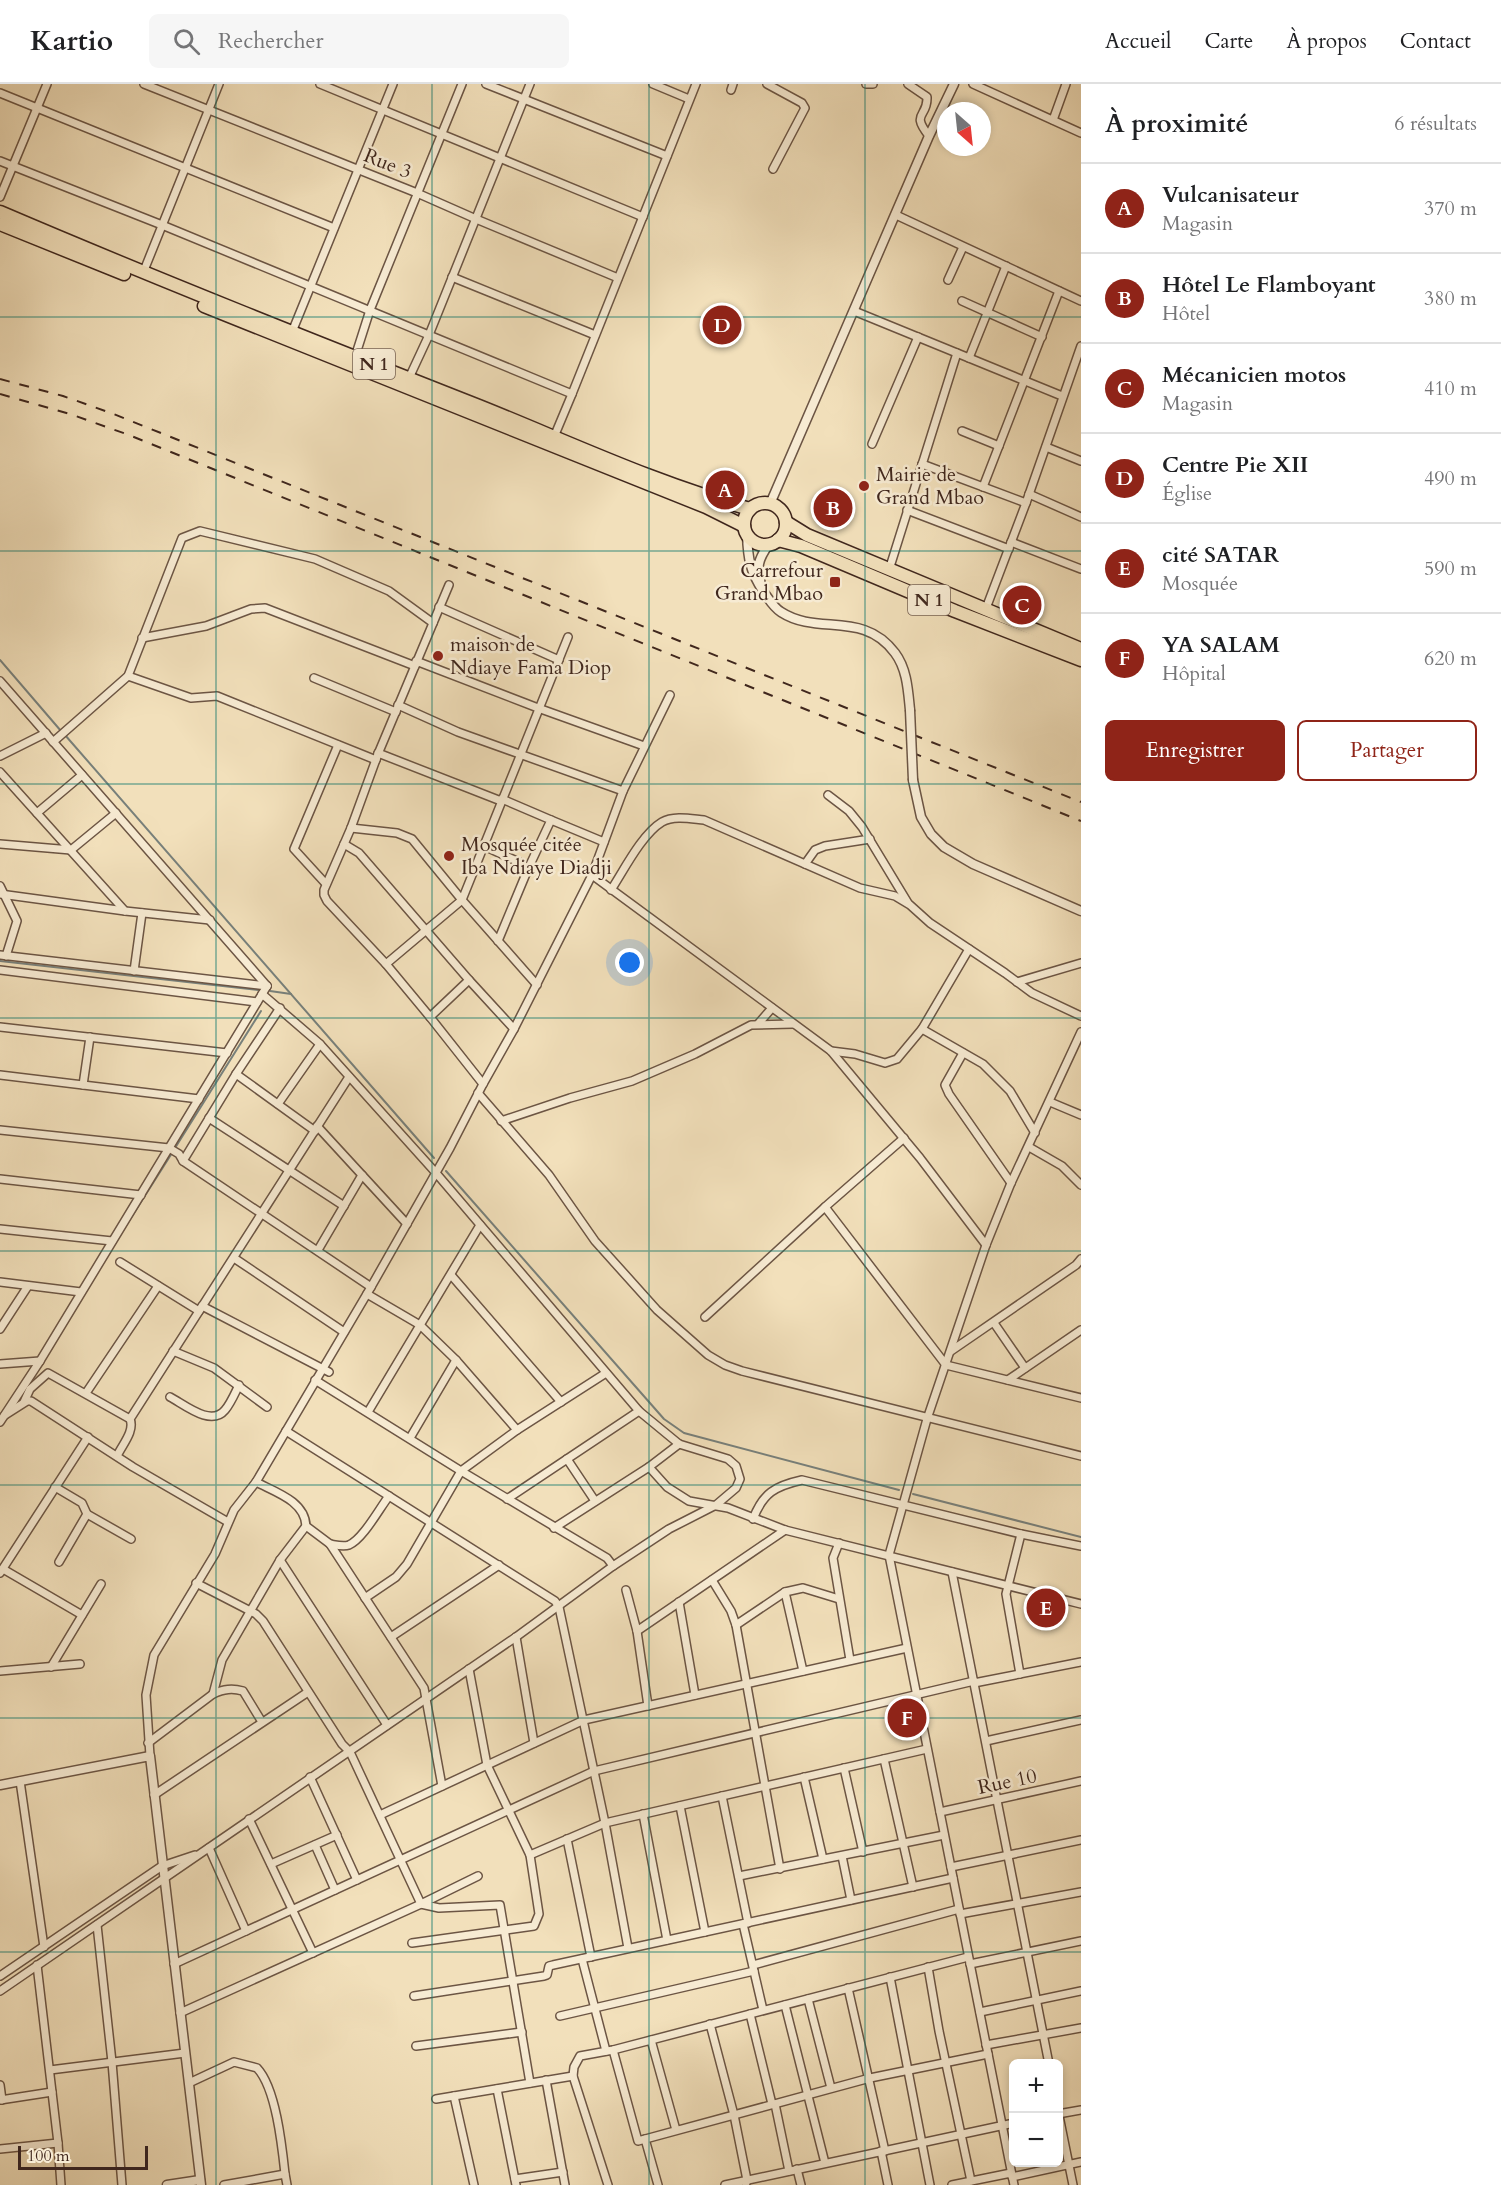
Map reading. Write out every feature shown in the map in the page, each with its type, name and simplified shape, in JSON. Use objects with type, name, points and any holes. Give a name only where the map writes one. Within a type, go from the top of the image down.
[{"type":"highway","name":"N 1","points":[[0,212],[143,273],[711,498],[750,509],[761,504],[771,504],[782,513],[786,522],[807,536],[1081,649]]},
{"type":"highway","name":"N 1","points":[[0,224],[706,507],[746,530],[756,543],[774,542],[801,546],[955,611],[1081,660]]},
{"type":"highway","points":[[746,530],[746,516],[750,509]]},
{"type":"highway","points":[[774,542],[784,532],[786,522]]},
{"type":"street","points":[[0,197],[47,84]]},
{"type":"street","name":"Rue 3","points":[[144,84],[417,193],[618,278]]},
{"type":"street","points":[[143,273],[219,84]]},
{"type":"street","points":[[320,84],[643,217]]},
{"type":"street","points":[[292,332],[393,84]]},
{"type":"street","points":[[355,357],[370,310],[440,133],[462,84]]},
{"type":"street","points":[[486,84],[667,156]]},
{"type":"street","points":[[410,378],[530,84]]},
{"type":"street","points":[[653,84],[689,99]]},
{"type":"street","points":[[554,437],[696,84]]},
{"type":"street","points":[[767,84],[802,103],[805,108],[773,169]]},
{"type":"street","points":[[866,84],[873,84]]},
{"type":"street","points":[[908,84],[927,97],[928,102],[919,119],[929,136]]},
{"type":"street","points":[[771,504],[929,136],[954,84]]},
{"type":"street","points":[[973,84],[1081,133]]},
{"type":"street","points":[[1053,120],[1066,84]]},
{"type":"street","points":[[0,93],[334,228]]},
{"type":"street","points":[[0,161],[162,225],[572,394]]},
{"type":"street","points":[[896,215],[1081,301]]},
{"type":"street","points":[[948,280],[963,247]]},
{"type":"street","points":[[969,358],[1006,266]]},
{"type":"street","points":[[452,277],[595,335]]},
{"type":"street","points":[[983,487],[1059,291]]},
{"type":"street","points":[[962,301],[1042,337]]},
{"type":"street","points":[[854,311],[1062,396]]},
{"type":"street","points":[[872,444],[918,337]]},
{"type":"street","points":[[985,611],[1081,346]]},
{"type":"street","points":[[889,570],[957,353]]},
{"type":"street","points":[[962,431],[999,446]]},
{"type":"street","points":[[1046,447],[1081,461]]},
{"type":"street","points":[[922,464],[1026,503]]},
{"type":"street","points":[[1029,494],[1081,516]]},
{"type":"street","points":[[908,510],[1081,569]]},
{"type":"street","points":[[746,530],[751,570],[755,580],[773,605],[789,616],[804,621],[859,627],[885,642],[896,654],[904,670],[907,684],[913,780],[921,817],[932,834],[944,847],[973,864],[1081,911]]},
{"type":"street","points":[[55,740],[128,676],[182,538],[200,531],[315,559],[389,591],[433,623]]},
{"type":"street","points":[[762,589],[758,565],[760,557],[774,542]]},
{"type":"street","points":[[449,585],[377,756],[324,896],[386,964],[483,1084]]},
{"type":"street","points":[[439,607],[559,660]]},
{"type":"street","points":[[142,638],[206,626],[251,609],[265,608],[644,746]]},
{"type":"street","points":[[386,964],[462,900],[568,637]]},
{"type":"street","points":[[128,676],[191,698],[217,696],[338,745],[377,756],[502,800],[604,842]]},
{"type":"street","points":[[314,678],[622,791]]},
{"type":"street","points":[[0,681],[46,734],[55,740],[82,775],[267,986]]},
{"type":"street","points":[[167,2185],[200,2183],[162,1866],[160,1827],[148,1743],[146,1695],[154,1655],[215,1554],[234,1510],[256,1482],[315,1380],[325,1370],[344,1332],[436,1173],[514,1029],[591,875],[622,791],[670,695]]},
{"type":"street","points":[[0,756],[46,734]]},
{"type":"street","points":[[327,884],[294,849],[338,745]]},
{"type":"street","points":[[0,772],[125,911]]},
{"type":"street","points":[[37,813],[82,775]]},
{"type":"street","points":[[828,795],[849,811],[870,839],[910,905]]},
{"type":"street","points":[[0,844],[70,850],[116,813]]},
{"type":"street","points":[[611,890],[644,839],[663,821],[678,818],[704,820],[860,888],[895,896],[910,905],[930,923],[1032,993],[1081,1016]]},
{"type":"street","points":[[498,941],[551,820]]},
{"type":"street","points":[[351,828],[397,833],[412,839],[537,985]]},
{"type":"street","points":[[805,864],[815,850],[825,846],[870,839]]},
{"type":"street","points":[[344,844],[359,853],[514,1029]]},
{"type":"street","points":[[484,846],[521,863],[528,869]]},
{"type":"street","points":[[591,875],[831,1051],[904,1138],[986,1245]]},
{"type":"street","points":[[0,886],[2,895],[17,921],[3,956],[267,986]]},
{"type":"street","points":[[2,895],[210,920]]},
{"type":"street","points":[[134,971],[142,913]]},
{"type":"street","points":[[831,1051],[855,1054],[885,1063],[897,1059],[921,1029],[969,949]]},
{"type":"street","points":[[1017,982],[1081,963]]},
{"type":"street","points":[[0,970],[257,1002]]},
{"type":"street","points":[[430,1017],[469,980]]},
{"type":"street","points":[[176,1153],[199,1099],[267,986]]},
{"type":"street","points":[[0,1991],[470,1669],[613,1566],[669,1529],[716,1505],[736,1488],[740,1479],[736,1466],[728,1459],[679,1444],[639,1411],[436,1173],[320,1044],[262,993]]},
{"type":"street","points":[[1,1418],[40,1361],[141,1195],[209,1118],[280,1008]]},
{"type":"street","points":[[758,1024],[772,1008]]},
{"type":"street","points":[[501,1121],[570,1098],[632,1081],[758,1024],[793,1024]]},
{"type":"street","points":[[0,1027],[227,1053]]},
{"type":"street","points":[[921,1029],[983,1064],[1010,1091],[1035,1133]]},
{"type":"street","points":[[1012,2178],[889,1555],[927,1419],[986,1245],[1011,1183],[1081,1032]]},
{"type":"street","points":[[83,1085],[90,1037]]},
{"type":"street","points":[[278,1104],[320,1044]]},
{"type":"street","points":[[963,1053],[945,1085],[1011,1183]]},
{"type":"street","points":[[236,1074],[316,1129],[407,1224]]},
{"type":"street","points":[[0,1075],[199,1099]]},
{"type":"street","points":[[130,1419],[349,1077]]},
{"type":"street","points":[[478,1093],[549,1175],[595,1241],[657,1310],[708,1356],[742,1371],[1081,1456]]},
{"type":"street","points":[[1050,1102],[1081,1114]]},
{"type":"street","points":[[209,1118],[344,1206]]},
{"type":"street","points":[[0,1130],[176,1153],[371,1287]]},
{"type":"street","points":[[705,1317],[904,1138]]},
{"type":"street","points":[[1029,1147],[1062,1166],[1080,1181]]},
{"type":"street","points":[[318,1250],[362,1175]]},
{"type":"street","points":[[0,1179],[141,1195]]},
{"type":"street","points":[[825,1207],[946,1365],[1079,1395]]},
{"type":"street","points":[[368,1412],[480,1225]]},
{"type":"street","points":[[0,1229],[112,1241]]},
{"type":"street","points":[[234,1258],[344,1332]]},
{"type":"street","points":[[951,1351],[1076,1265],[1081,1259]]},
{"type":"street","points":[[120,1262],[201,1309],[325,1370]]},
{"type":"street","points":[[451,1275],[561,1402]]},
{"type":"street","points":[[0,1282],[81,1292]]},
{"type":"street","points":[[0,1329],[28,1286]]},
{"type":"street","points":[[86,1393],[158,1286]]},
{"type":"street","points":[[367,1294],[420,1325],[456,1360],[517,1430]]},
{"type":"street","points":[[994,1323],[1025,1368]]},
{"type":"street","points":[[1008,1380],[1081,1330]]},
{"type":"street","points":[[173,1351],[214,1368],[267,1407]]},
{"type":"street","points":[[410,1438],[456,1360]]},
{"type":"street","points":[[0,1364],[40,1361]]},
{"type":"street","points":[[365,1598],[396,1576],[407,1564],[461,1472],[517,1430],[606,1372]]},
{"type":"street","points":[[23,1404],[30,1389],[48,1373],[86,1393],[132,1422],[131,1430],[117,1456]]},
{"type":"street","points":[[315,1380],[461,1472],[607,1558],[613,1566]]},
{"type":"street","points":[[170,1397],[208,1417],[217,1416],[225,1410],[239,1385]]},
{"type":"street","points":[[1,1418],[31,1401],[117,1456],[228,1522]]},
{"type":"street","points":[[507,1499],[639,1411]]},
{"type":"street","points":[[286,1431],[555,1600],[559,1607],[584,1720],[628,1948]]},
{"type":"street","points":[[82,1615],[2,1567],[88,1437]]},
{"type":"street","points":[[554,1528],[649,1467],[679,1444]]},
{"type":"street","points":[[567,1459],[595,1501]]},
{"type":"street","points":[[649,1467],[667,1487],[689,1501],[716,1505],[785,1530],[1081,1604]]},
{"type":"street","points":[[753,1519],[759,1502],[776,1488],[802,1480],[1081,1546]]},
{"type":"street","points":[[213,1694],[222,1660],[280,1560],[306,1526],[306,1518],[301,1508],[256,1482]]},
{"type":"street","points":[[55,1487],[82,1503],[87,1514],[131,1539]]},
{"type":"street","points":[[330,1544],[341,1546],[350,1544],[360,1536],[388,1496]]},
{"type":"street","points":[[59,1562],[87,1514]]},
{"type":"street","points":[[306,1526],[330,1544],[424,1688],[441,1786]]},
{"type":"street","points":[[637,1631],[785,1530]]},
{"type":"street","points":[[1020,1674],[1006,1594],[1021,1533]]},
{"type":"street","points":[[839,1543],[833,1558],[850,1660]]},
{"type":"street","points":[[280,1560],[387,1725]]},
{"type":"street","points":[[391,1637],[499,1565]]},
{"type":"street","points":[[952,1572],[1048,2059]]},
{"type":"street","points":[[712,1580],[731,1611],[736,1625],[780,1869]]},
{"type":"street","points":[[196,1583],[251,1611],[263,1621],[342,1744],[350,1752],[421,1904]]},
{"type":"street","points":[[51,1667],[101,1584]]},
{"type":"street","points":[[736,1625],[785,1592],[803,1588],[839,1599]]},
{"type":"street","points":[[626,1590],[637,1631],[648,1706]]},
{"type":"street","points":[[785,1592],[803,1671]]},
{"type":"street","points":[[679,1602],[695,1695]]},
{"type":"street","points":[[516,1637],[534,1743]]},
{"type":"street","points":[[380,1815],[584,1720],[907,1648]]},
{"type":"street","points":[[174,1964],[594,1771],[974,1682],[1081,1662]]},
{"type":"street","points":[[0,1671],[81,1665]]},
{"type":"street","points":[[412,1943],[534,1926],[538,1921],[530,1855],[487,1765],[470,1669]]},
{"type":"street","points":[[148,1743],[213,1694],[233,1689],[243,1691],[262,1722]]},
{"type":"street","points":[[154,1795],[308,1692]]},
{"type":"street","points":[[986,1741],[1081,1720]]},
{"type":"street","points":[[530,1855],[605,1823],[927,1749]]},
{"type":"street","points":[[0,1785],[150,1756]]},
{"type":"street","points":[[884,1759],[913,1887]]},
{"type":"street","points":[[844,1768],[863,1852]]},
{"type":"street","points":[[310,1777],[357,1880]]},
{"type":"street","points":[[804,1777],[823,1859]]},
{"type":"street","points":[[21,1781],[44,1947]]},
{"type":"street","name":"Rue 10","points":[[940,1812],[1081,1781]]},
{"type":"street","points":[[722,1796],[739,1876],[753,1968],[764,2010]]},
{"type":"street","points":[[680,1806],[705,1932]]},
{"type":"street","points":[[643,1814],[667,1940]]},
{"type":"street","points":[[249,1819],[313,1953]]},
{"type":"street","points":[[271,1864],[337,1835]]},
{"type":"street","points":[[739,1876],[944,1835]]},
{"type":"street","points":[[567,1839],[591,1957]]},
{"type":"street","points":[[951,1867],[1081,1840]]},
{"type":"street","points":[[315,1845],[335,1890]]},
{"type":"street","points":[[0,1977],[162,1866],[206,1850]]},
{"type":"street","points":[[206,1850],[246,1931]]},
{"type":"street","points":[[842,1856],[851,1900]]},
{"type":"street","points":[[180,2013],[478,1876]]},
{"type":"street","points":[[414,1996],[544,1976],[547,1975],[549,1966],[953,1878]]},
{"type":"street","points":[[560,2016],[753,1968],[960,1912],[1081,1892]]},
{"type":"street","points":[[421,1904],[439,1908],[500,1905],[530,2083]]},
{"type":"street","points":[[97,1925],[112,2062],[122,2185]]},
{"type":"street","points":[[608,2185],[573,2076],[574,2067],[580,2056],[609,2051],[928,1967],[1081,1941]]},
{"type":"street","points":[[582,1959],[594,2008],[638,2141],[870,2078],[1081,2028]]},
{"type":"street","points":[[37,1965],[61,2185]]},
{"type":"street","points":[[928,1967],[945,2062],[971,2181]]},
{"type":"street","points":[[890,1977],[930,2185]]},
{"type":"street","points":[[848,1988],[870,2078],[888,2185]]},
{"type":"street","points":[[980,2012],[1081,1991]]},
{"type":"street","points":[[808,1999],[831,2088]]},
{"type":"street","points":[[785,2005],[825,2163]]},
{"type":"street","points":[[750,2014],[773,2104],[793,2170],[801,2185]]},
{"type":"street","points":[[710,2024],[734,2115],[746,2183]]},
{"type":"street","points":[[416,2046],[522,2032]]},
{"type":"street","points":[[651,2040],[676,2130]]},
{"type":"street","points":[[50,2070],[185,2053]]},
{"type":"street","points":[[189,2084],[234,2062],[257,2068],[269,2093],[279,2123],[287,2185]]},
{"type":"street","points":[[436,2099],[573,2076]]},
{"type":"street","points":[[546,2080],[566,2185]]},
{"type":"street","points":[[0,2085],[1,2100],[52,2092]]},
{"type":"street","points":[[497,2089],[516,2182],[563,2172]]},
{"type":"street","points":[[454,2096],[474,2185]]},
{"type":"street","points":[[1063,2112],[1081,2110]]},
{"type":"street","points":[[725,2185],[746,2183],[793,2170],[1009,2124]]},
{"type":"street","points":[[1063,2134],[1073,2185]]},
{"type":"street","points":[[645,2139],[658,2185]]},
{"type":"street","points":[[0,2149],[58,2143]]},
{"type":"street","points":[[952,2185],[1012,2178],[1081,2162]]},
{"type":"street","points":[[224,2185],[285,2174]]},
{"type":"waterway","points":[[0,660],[61,731]]},
{"type":"waterway","points":[[65,735],[434,1158]]},
{"type":"waterway","points":[[0,961],[258,990]]},
{"type":"waterway","points":[[270,991],[291,994]]},
{"type":"waterway","points":[[175,1148],[261,1011]]},
{"type":"waterway","points":[[120,1235],[172,1153]]},
{"type":"waterway","points":[[446,1171],[664,1419],[684,1433],[899,1490]]},
{"type":"waterway","points":[[913,1494],[1081,1537]]},
{"type":"railway","points":[[0,379],[63,396],[111,413],[1081,802]]},
{"type":"railway","points":[[0,394],[70,414],[129,435],[1081,821]]},
{"type":"place","name":"Centre Pie XII","points":[[722,325]]},
{"type":"place","name":"Mairie de Grand Mbao","points":[[864,486]]},
{"type":"place","name":"Vulcanisateur","points":[[725,490]]},
{"type":"place","name":"Hôtel Le Flamboyant","points":[[833,508]]},
{"type":"place","name":"Carrefour Grand Mbao","points":[[835,582]]},
{"type":"place","name":"Mécanicien motos","points":[[1022,605]]},
{"type":"place","name":"maison de Ndiaye Fama Diop","points":[[438,656]]},
{"type":"place","name":"Mosquée citée Iba Ndiaye Diadji","points":[[449,856]]},
{"type":"place","name":"cité SATAR","points":[[1046,1608]]},
{"type":"place","name":"YA SALAM","points":[[907,1718]]}]
